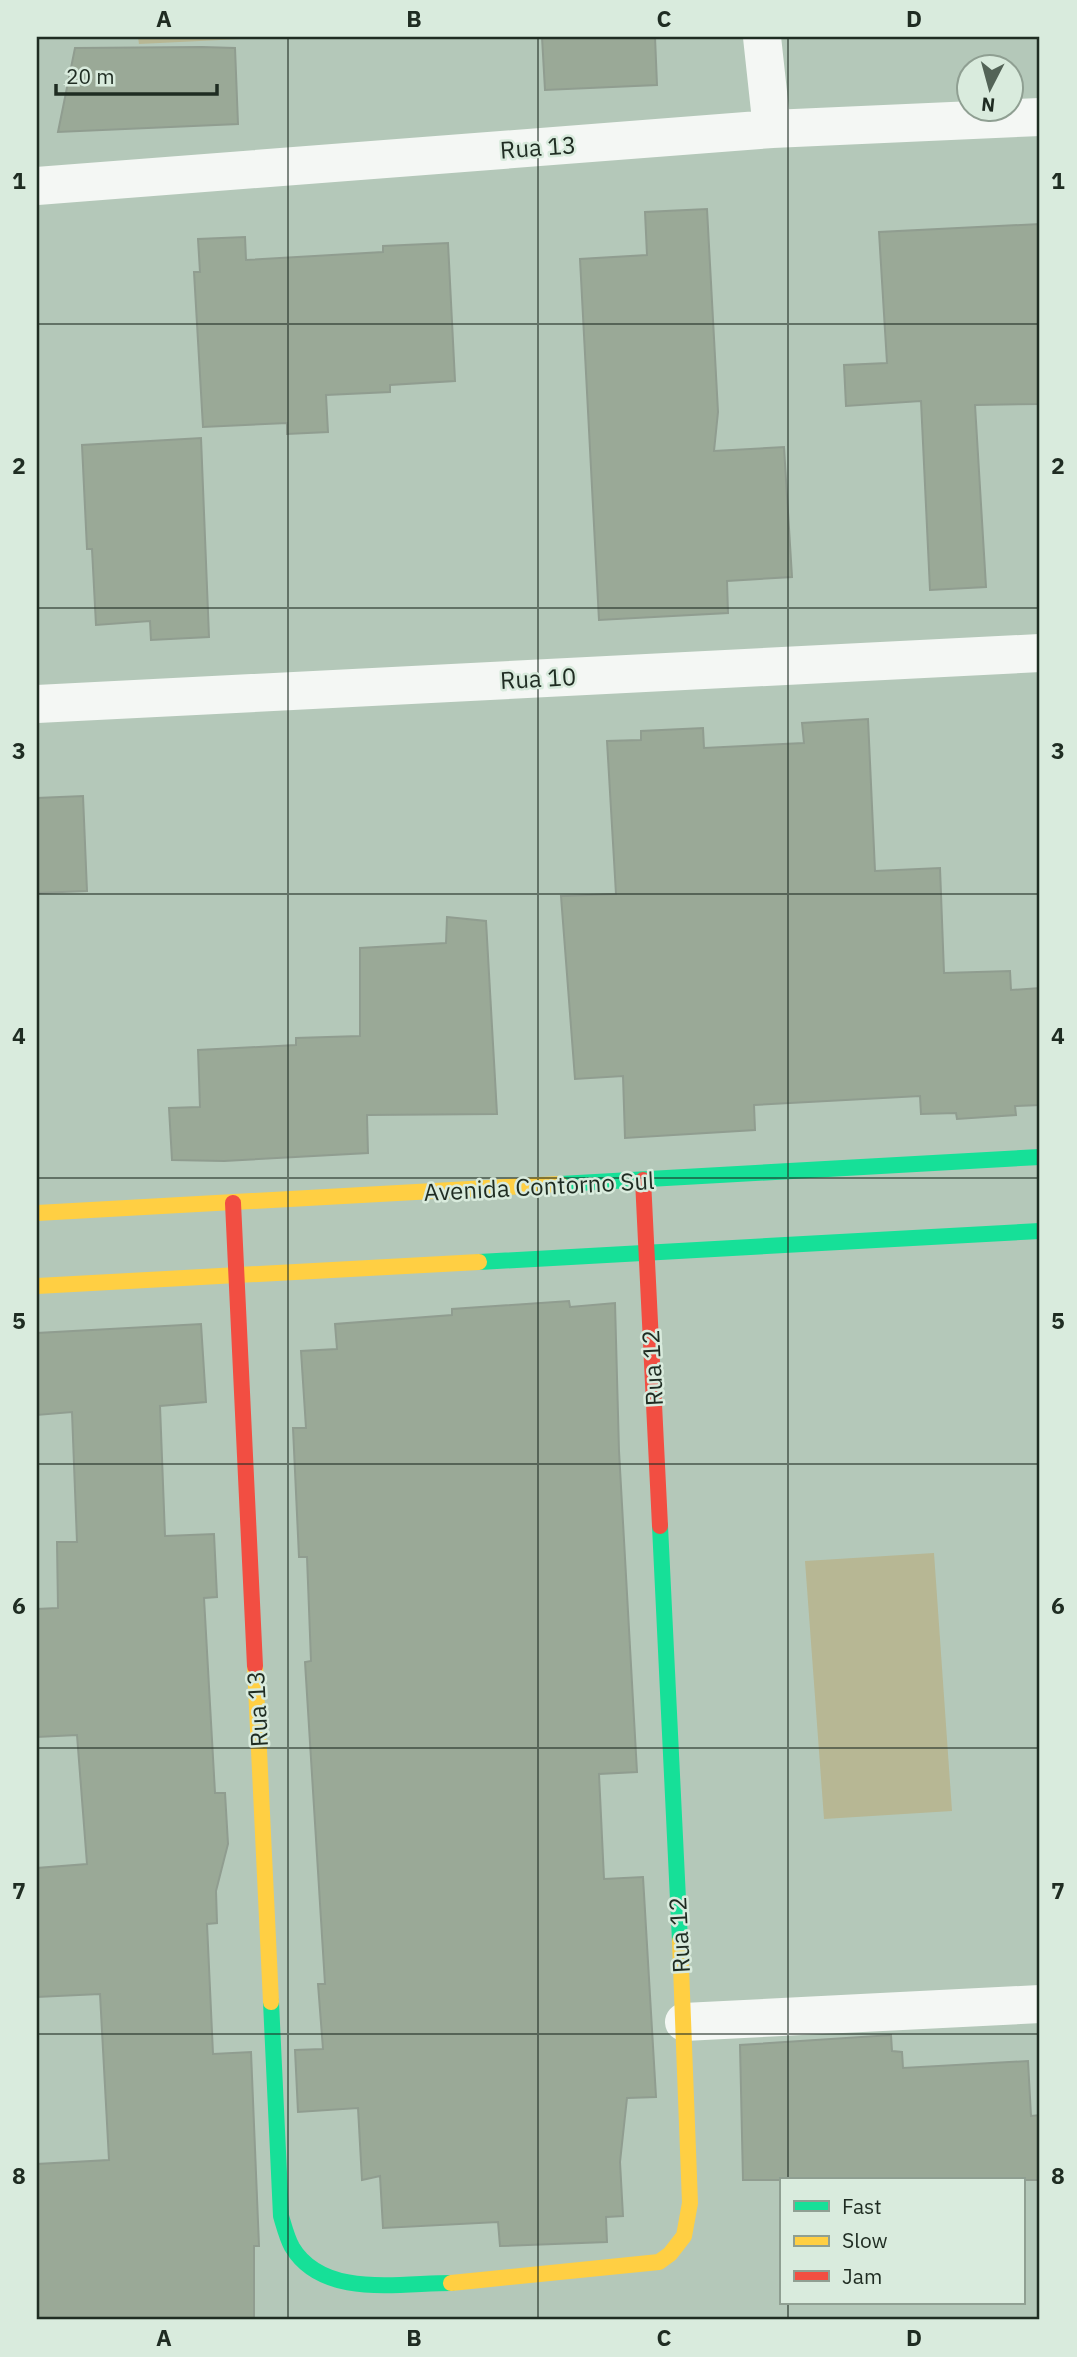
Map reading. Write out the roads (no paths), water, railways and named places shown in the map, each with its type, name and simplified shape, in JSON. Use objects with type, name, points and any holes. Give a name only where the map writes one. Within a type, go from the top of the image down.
[{"type":"street","points":[[762,37],[772,128]]},
{"type":"street","name":"Rua 13","points":[[37,186],[772,128],[1040,117]]},
{"type":"street","name":"Rua 10","points":[[37,704],[1040,653]]},
{"type":"street","name":"Avenida Contorno Sul","points":[[37,1213],[1040,1157]]},
{"type":"street","name":"Rua 12","points":[[281,2216],[292,2247],[314,2270],[340,2283],[463,2283],[659,2263],[679,2246],[689,2222],[691,2177],[643,1180]]},
{"type":"street","name":"Rua 13","points":[[233,1203],[281,2216]]},
{"type":"street","points":[[37,1286],[1040,1231]]},
{"type":"street","points":[[684,2022],[1040,2004]]}]
